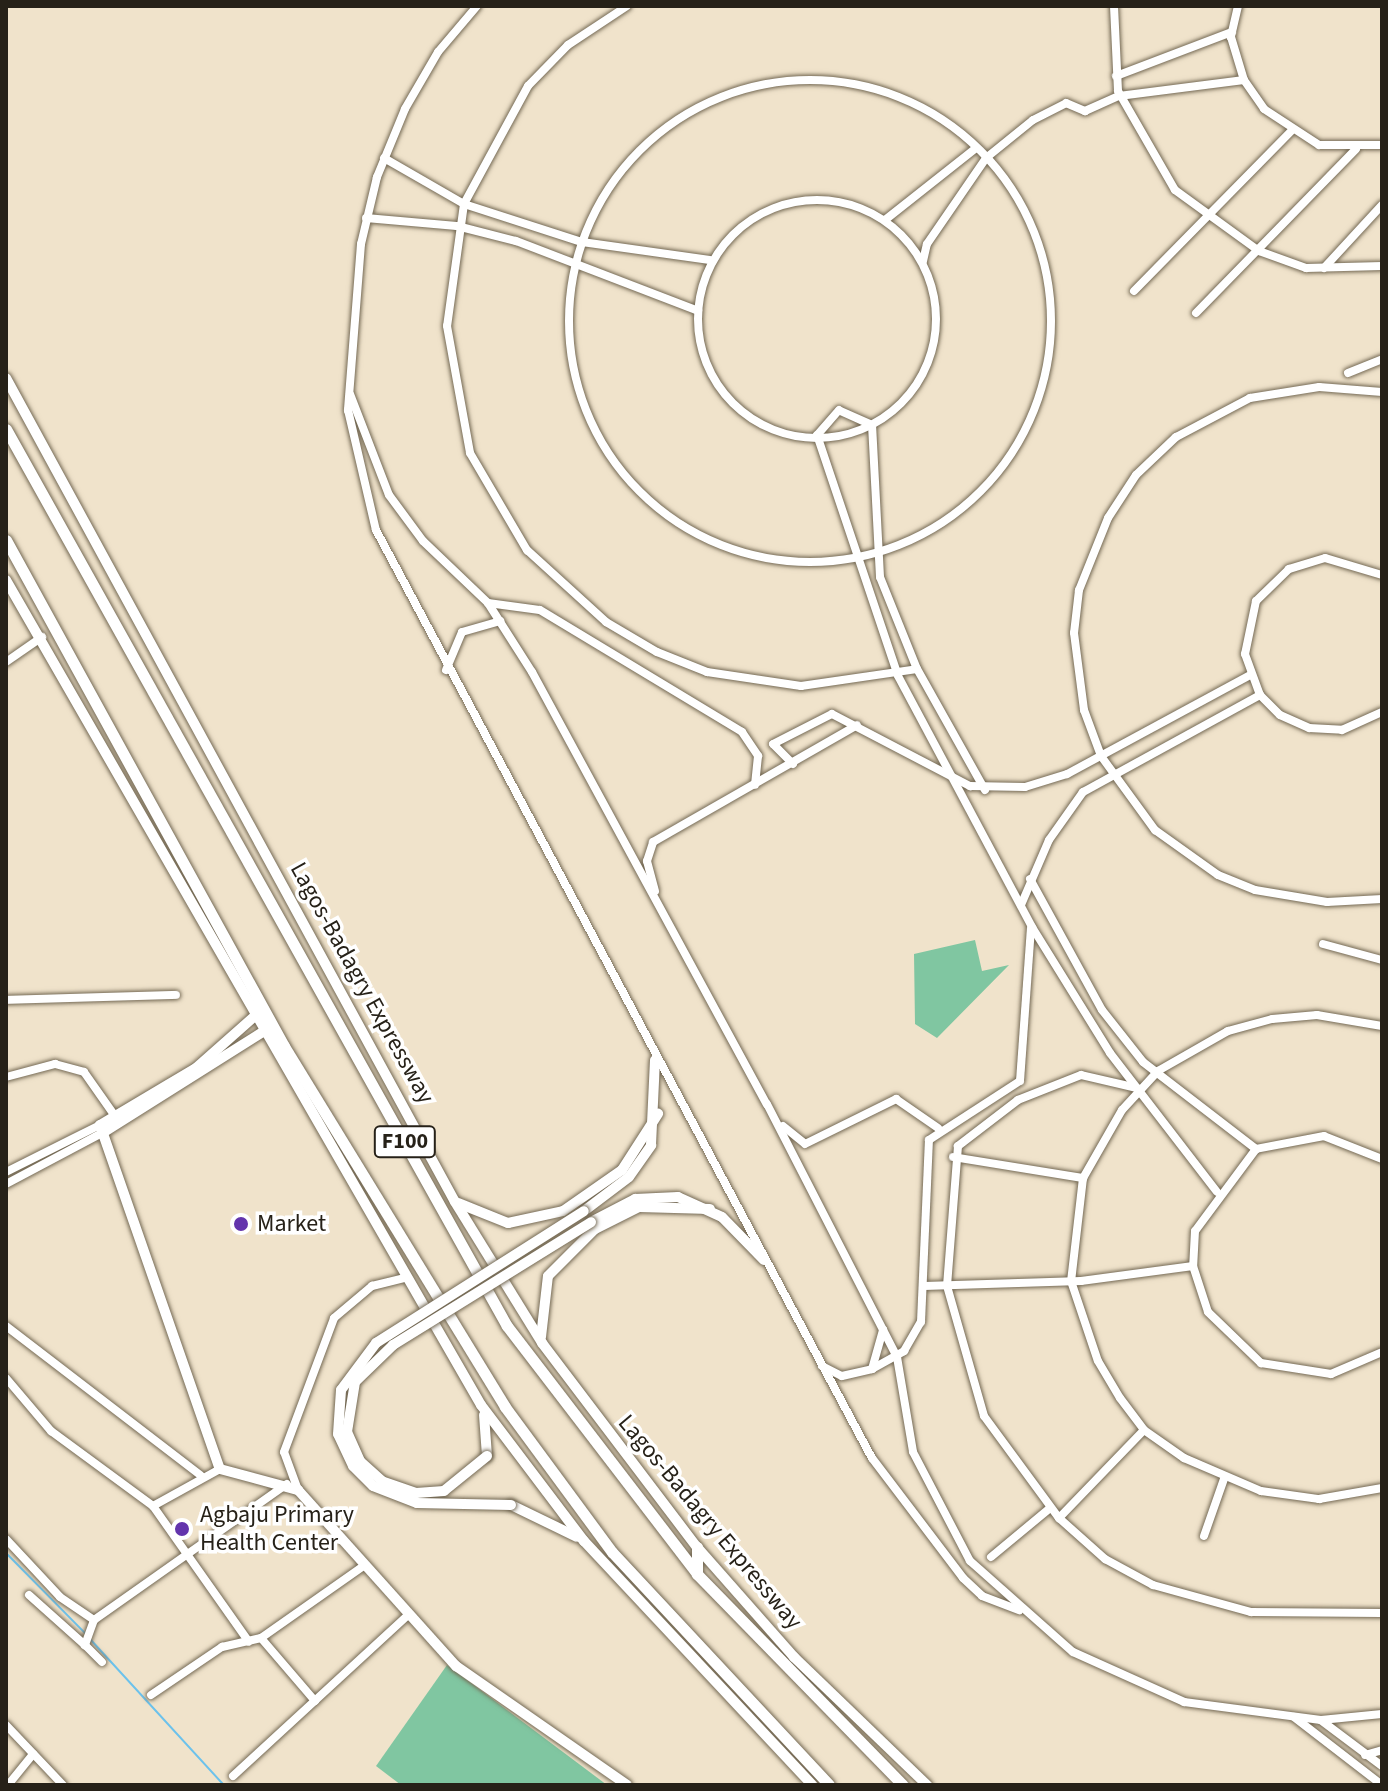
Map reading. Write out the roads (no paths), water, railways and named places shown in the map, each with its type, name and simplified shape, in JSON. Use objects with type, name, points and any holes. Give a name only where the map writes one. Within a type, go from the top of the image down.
[{"type":"highway","name":"Lagos-Badagry Expressway","points":[[6,429],[462,1251],[544,1377],[697,1574],[903,1785]]},
{"type":"highway","name":"F100","points":[[6,540],[284,1046],[505,1407],[640,1585],[829,1785]]},
{"type":"highway","points":[[697,1547],[697,1574]]},
{"type":"main road","name":"Lagos-Badagry Expressway","points":[[6,378],[455,1202],[542,1343],[697,1547],[794,1657],[927,1785]]},
{"type":"main road","points":[[6,580],[42,637],[404,1278],[481,1405],[584,1541],[812,1785]]},
{"type":"main road","points":[[117,1120],[196,1068],[256,1015]]},
{"type":"main road","points":[[263,1032],[102,1128],[220,1469],[287,1484],[298,1490],[456,1666],[627,1785]]},
{"type":"main road","points":[[584,1541],[511,1505],[417,1503],[373,1486],[353,1466],[338,1434],[341,1390],[376,1343],[584,1211],[637,1168],[658,1114],[655,1060]]},
{"type":"main road","points":[[455,1202],[508,1223],[563,1211],[622,1170],[658,1114]]},
{"type":"main road","points":[[481,1405],[487,1456],[444,1491],[416,1493],[382,1481],[360,1461],[347,1432],[355,1382],[393,1345],[591,1222],[652,1195],[710,1209],[764,1260]]},
{"type":"main road","points":[[542,1343],[543,1288],[578,1242],[639,1207],[710,1209]]},
{"type":"street","points":[[477,6],[419,82],[384,158],[366,218],[348,389],[353,450],[376,530],[417,601],[446,672],[889,1487],[937,1550],[982,1596],[1019,1610]]},
{"type":"street","points":[[627,6],[568,45],[528,86],[464,204],[457,226],[447,326],[470,453],[527,550],[564,588],[606,622],[707,672],[801,686],[898,676],[917,669]]},
{"type":"street","points":[[1114,6],[1119,96],[1160,171],[1205,218],[1259,251],[1324,268],[1382,266]]},
{"type":"street","points":[[1238,6],[1232,32],[1244,80],[1291,131],[1319,145],[1356,149],[1382,145]]},
{"type":"street","points":[[1116,76],[1232,32]]},
{"type":"street","points":[[852,80],[942,117],[986,158],[1029,218],[1043,256],[1053,332],[1044,388],[997,477],[946,522],[880,552],[857,559],[790,562],[725,547],[668,514],[631,481],[590,421],[575,375],[570,315],[582,242],[616,175],[638,152],[715,96],[756,83],[852,80]]},
{"type":"street","points":[[923,261],[885,220],[842,204],[781,204],[750,218],[710,260],[698,311],[707,367],[735,406],[780,432],[818,439],[872,425],[904,400],[928,365],[936,324],[923,261],[927,244],[986,158],[1066,103],[1085,111],[1119,96],[1244,80]]},
{"type":"street","points":[[1134,291],[1291,131]]},
{"type":"street","points":[[885,220],[975,149]]},
{"type":"street","points":[[1196,313],[1356,149]]},
{"type":"street","points":[[384,158],[464,204],[582,242],[710,260]]},
{"type":"street","points":[[1324,268],[1382,205]]},
{"type":"street","points":[[366,218],[457,226],[577,265],[698,311]]},
{"type":"street","points":[[1348,373],[1382,359]]},
{"type":"street","points":[[1382,392],[1319,387],[1250,398],[1176,437],[1136,475],[1108,518],[1079,590],[1076,669],[1101,756],[1111,774],[1155,830],[1218,875],[1291,898],[1382,899]]},
{"type":"street","points":[[348,389],[380,477],[406,522],[488,603],[500,621],[767,1104],[897,1357],[913,1452],[930,1496],[970,1561],[1019,1610],[1073,1652],[1133,1683],[1184,1702],[1321,1720],[1382,1714]]},
{"type":"street","points":[[818,439],[839,410],[872,425]]},
{"type":"street","points":[[872,425],[880,577],[917,669],[985,790]]},
{"type":"street","points":[[818,439],[898,676],[1032,927],[1140,1089],[1217,1192]]},
{"type":"street","points":[[1382,575],[1325,558],[1276,577],[1249,617],[1250,675],[1260,695],[1280,715],[1327,730],[1382,712]]},
{"type":"street","points":[[488,603],[560,620],[742,732],[758,756],[755,785]]},
{"type":"street","points":[[446,672],[462,632],[500,621]]},
{"type":"street","points":[[6,662],[42,637]]},
{"type":"street","points":[[793,764],[773,744],[832,714],[951,776],[985,790],[1047,781],[1101,756],[1250,675]]},
{"type":"street","points":[[1021,905],[1030,879],[1075,802],[1111,774],[1260,695]]},
{"type":"street","points":[[659,905],[647,861],[653,842],[857,725]]},
{"type":"street","points":[[1030,879],[1102,1010],[1158,1071],[1256,1149]]},
{"type":"street","points":[[822,1365],[842,1376],[872,1369],[897,1357],[921,1322],[928,1147],[938,1128],[1020,1081],[1032,927]]},
{"type":"street","points":[[1323,944],[1382,960]]},
{"type":"street","points":[[6,1000],[176,995]]},
{"type":"street","points":[[1382,1026],[1317,1015],[1272,1019],[1228,1031],[1158,1071],[1140,1089],[1083,1178],[1071,1281],[1098,1361],[1144,1430],[1224,1479],[1319,1499],[1382,1488]]},
{"type":"street","points":[[6,1077],[55,1064],[84,1072],[117,1120]]},
{"type":"street","points":[[1140,1089],[1081,1075],[1028,1094],[963,1139],[953,1157],[947,1286],[984,1416],[1050,1508],[1105,1559],[1203,1602],[1305,1617],[1382,1613]]},
{"type":"street","points":[[767,1104],[792,1139],[805,1144],[896,1099],[938,1128]]},
{"type":"street","points":[[6,1172],[47,1156],[102,1128]]},
{"type":"street","points":[[1380,1357],[1331,1374],[1261,1363],[1208,1312],[1193,1266],[1195,1231],[1217,1192],[1256,1149],[1324,1136],[1382,1159]]},
{"type":"street","points":[[6,1184],[47,1156]]},
{"type":"street","points":[[953,1157],[1083,1178]]},
{"type":"street","points":[[924,1286],[1071,1281],[1193,1266]]},
{"type":"street","points":[[298,1490],[284,1452],[334,1318],[372,1286],[404,1278]]},
{"type":"street","points":[[6,1326],[200,1475]]},
{"type":"street","points":[[872,1369],[883,1330]]},
{"type":"street","points":[[6,1378],[51,1431],[153,1506],[183,1555],[249,1642]]},
{"type":"street","points":[[1059,1518],[1144,1430]]},
{"type":"street","points":[[153,1506],[200,1475],[220,1469]]},
{"type":"street","points":[[1204,1536],[1224,1479]]},
{"type":"street","points":[[86,1643],[94,1620],[287,1484]]},
{"type":"street","points":[[991,1557],[1050,1508]]},
{"type":"street","points":[[6,1539],[60,1597],[94,1620]]},
{"type":"street","points":[[151,1695],[222,1647],[261,1638],[365,1565]]},
{"type":"street","points":[[29,1595],[86,1643],[102,1662]]},
{"type":"street","points":[[233,1776],[408,1615]]},
{"type":"street","points":[[261,1638],[315,1701]]},
{"type":"street","points":[[1294,1717],[1382,1785]]},
{"type":"street","points":[[1321,1720],[1382,1766]]},
{"type":"street","points":[[6,1725],[63,1785]]},
{"type":"street","points":[[1365,1755],[1382,1750]]},
{"type":"street","points":[[8,1785],[33,1754]]},
{"type":"waterway","points":[[6,1553],[86,1634]]},
{"type":"waterway","points":[[90,1639],[224,1785]]},
{"type":"place","name":"Market","points":[[241,1224]]},
{"type":"place","name":"Agbaju Primary Health Center","points":[[182,1529]]}]
